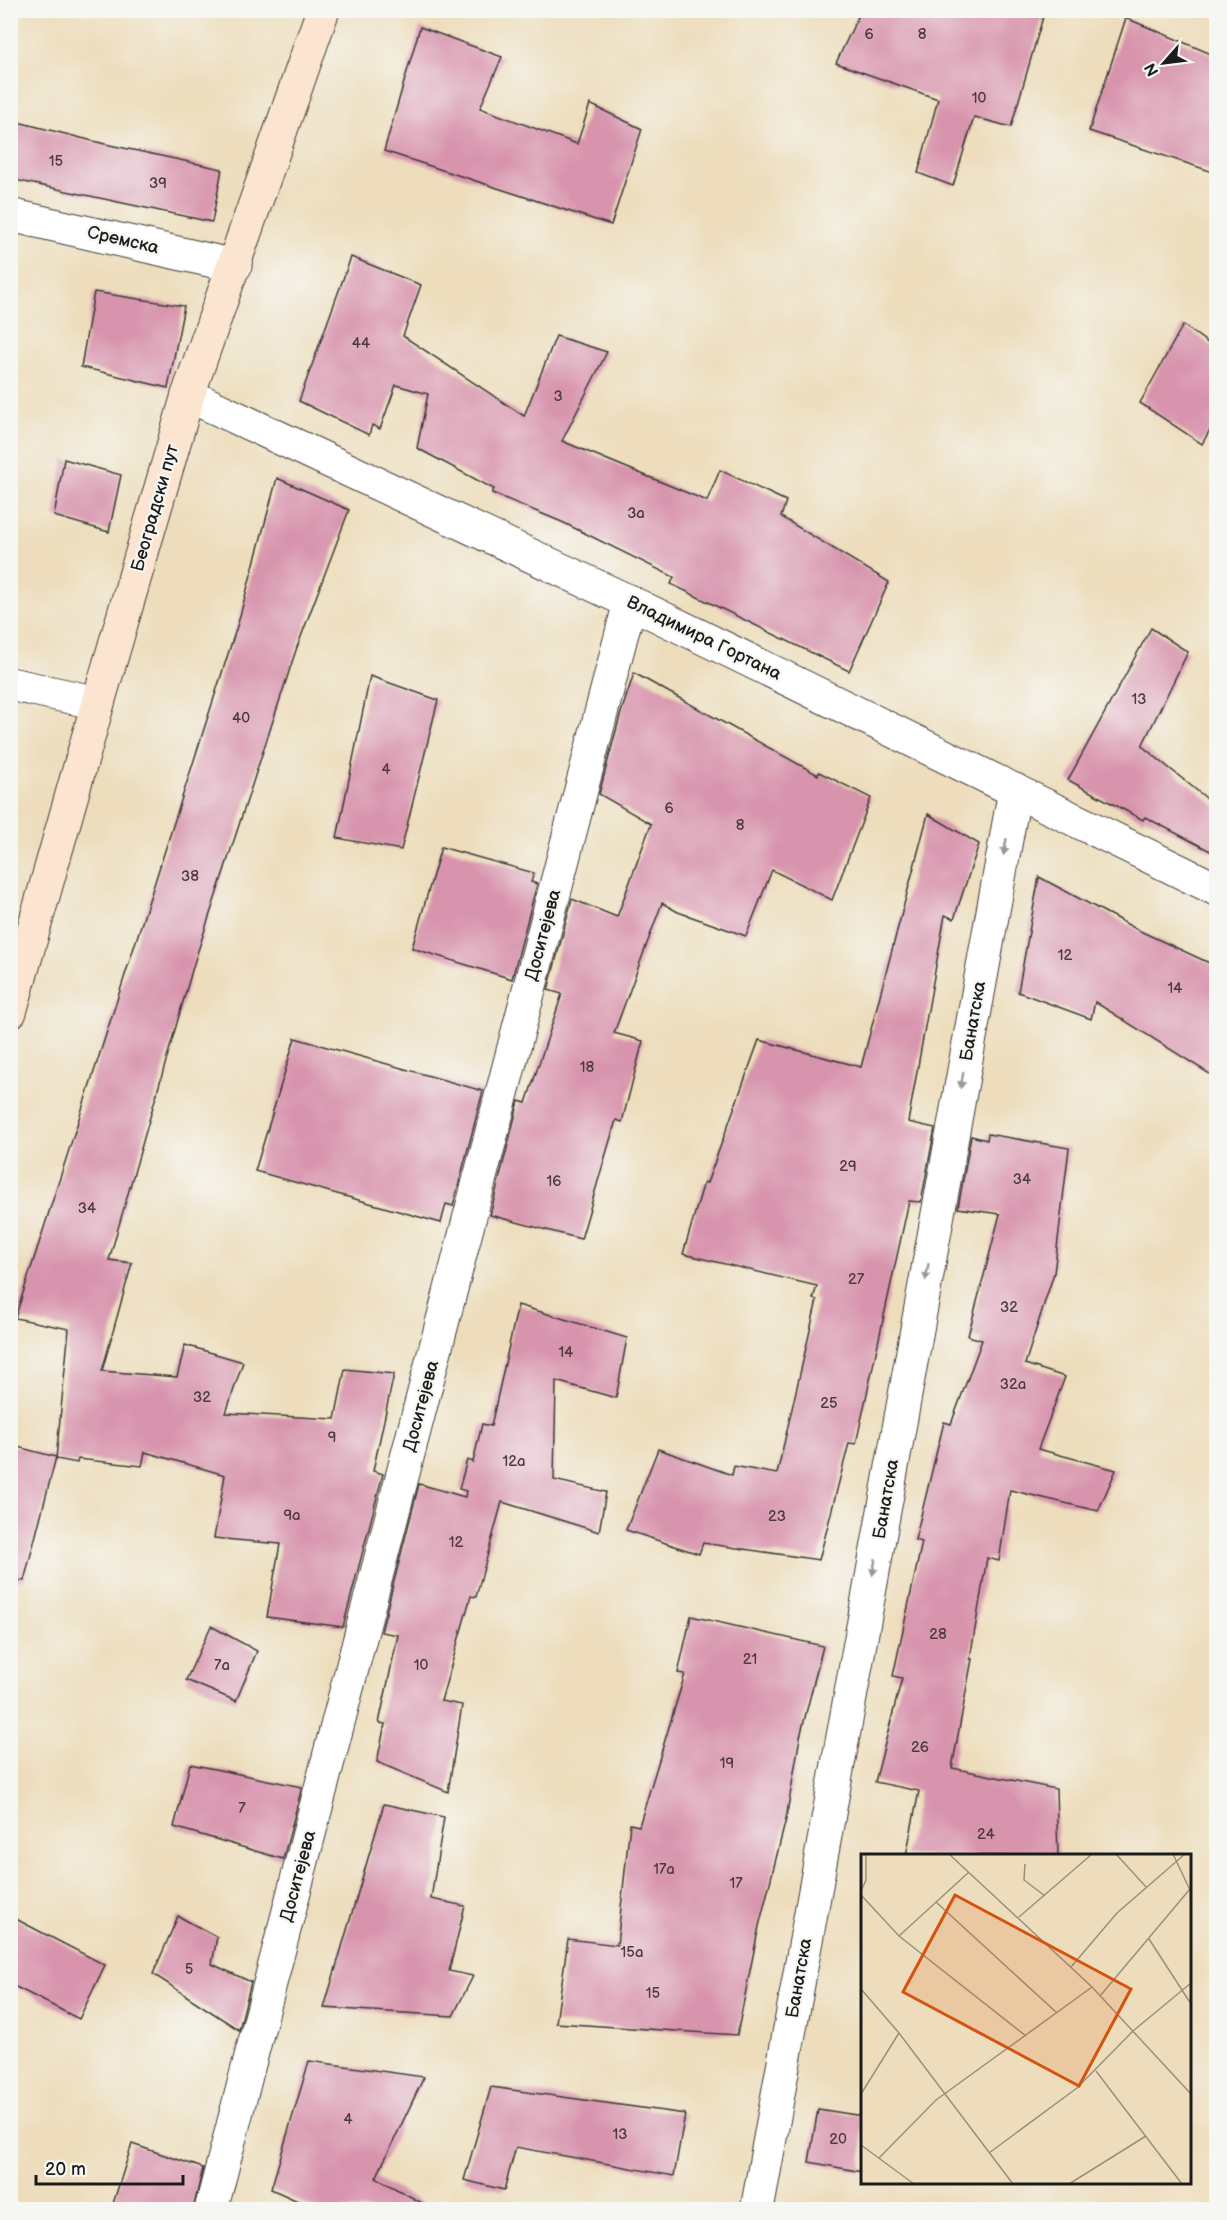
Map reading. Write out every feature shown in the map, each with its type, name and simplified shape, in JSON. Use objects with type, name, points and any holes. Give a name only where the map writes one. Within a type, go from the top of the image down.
[{"type":"main road","name":"Београдски пут","points":[[10,1012],[188,395],[323,10]]},
{"type":"street","name":"Сремска","points":[[10,215],[235,266]]},
{"type":"street","name":"Владимира Гортана","points":[[188,395],[630,602],[1216,889]]},
{"type":"street","name":"Доситејева","points":[[211,2210],[630,602]]},
{"type":"street","points":[[10,684],[98,703]]},
{"type":"street","name":"Банатска","points":[[757,2210],[1015,789]]},
{"type":"building","points":[[861,10],[1045,10],[1011,127],[974,117],[953,186],[918,173],[938,99],[836,63]]},
{"type":"building","points":[[1126,18],[1216,56],[1216,173],[1089,131]]},
{"type":"building","points":[[420,27],[502,57],[480,108],[577,144],[590,104],[642,129],[611,225],[384,151]]},
{"type":"building","points":[[10,120],[105,144],[222,169],[212,222],[10,179]]},
{"type":"building","points":[[351,257],[421,285],[403,336],[524,416],[556,336],[607,352],[562,441],[707,501],[720,470],[786,501],[781,517],[889,582],[849,671],[671,584],[674,577],[562,522],[492,493],[494,489],[417,448],[428,394],[396,385],[380,429],[372,425],[369,435],[299,401]]},
{"type":"building","points":[[94,292],[184,306],[168,388],[81,367]]},
{"type":"building","points":[[1183,325],[1216,349],[1216,419],[1202,444],[1140,403]]},
{"type":"building","points":[[64,459],[121,475],[109,532],[54,516]]},
{"type":"building","points":[[277,478],[349,510],[296,650],[195,960],[109,1260],[132,1263],[102,1371],[177,1377],[185,1345],[243,1362],[226,1413],[335,1419],[345,1369],[394,1374],[373,1471],[383,1474],[343,1627],[267,1617],[280,1544],[214,1538],[225,1475],[145,1452],[142,1466],[78,1459],[77,1463],[56,1459],[69,1329],[15,1318],[238,623]]},
{"type":"building","points":[[1151,628],[1188,652],[1142,746],[1216,806],[1216,854],[1145,817],[1143,820],[1068,780]]},
{"type":"building","points":[[634,673],[818,775],[819,772],[871,798],[832,900],[772,870],[746,936],[678,912],[662,903],[614,1033],[643,1041],[622,1122],[616,1120],[581,1239],[490,1215],[519,1101],[526,1103],[562,994],[548,990],[572,899],[617,917],[651,824],[599,794]]},
{"type":"building","points":[[370,676],[438,700],[401,850],[337,838]]},
{"type":"building","points":[[928,814],[979,844],[954,919],[945,915],[908,1122],[935,1128],[921,1202],[909,1201],[856,1444],[849,1443],[819,1560],[703,1543],[699,1554],[626,1530],[658,1449],[732,1475],[734,1466],[777,1474],[817,1300],[813,1299],[817,1286],[683,1254],[704,1182],[707,1183],[759,1040],[861,1067]]},
{"type":"building","points":[[441,847],[534,873],[531,882],[537,884],[512,979],[412,948]]},
{"type":"building","points":[[1039,877],[1140,931],[1216,966],[1216,1078],[1095,1002],[1091,1019],[1018,992]]},
{"type":"building","points":[[295,1038],[483,1091],[453,1206],[446,1204],[441,1223],[255,1171]]},
{"type":"building","points":[[988,1134],[1069,1148],[1054,1273],[1025,1364],[1065,1377],[1038,1449],[1116,1470],[1098,1511],[1010,1490],[999,1561],[987,1558],[970,1659],[972,1659],[952,1768],[1056,1789],[1058,1854],[906,1854],[919,1791],[875,1782],[902,1678],[893,1676],[922,1542],[915,1540],[944,1422],[951,1424],[982,1340],[968,1336],[1000,1214],[958,1208],[971,1136],[987,1140]]},
{"type":"building","points":[[518,1305],[627,1338],[616,1398],[556,1381],[554,1480],[606,1492],[599,1532],[502,1502],[476,1597],[471,1596],[441,1701],[462,1705],[448,1792],[377,1762],[385,1724],[379,1723],[398,1635],[381,1632],[419,1484],[465,1497],[466,1491],[459,1489],[467,1460],[473,1462],[482,1424],[491,1426]]},
{"type":"building","points":[[10,1445],[56,1457],[24,1581],[10,1579]]},
{"type":"building","points":[[691,1616],[823,1646],[800,1737],[786,1819],[759,1926],[737,2035],[556,2023],[568,1939],[617,1945],[630,1824],[639,1826],[685,1674],[678,1673]]},
{"type":"building","points":[[211,1626],[257,1651],[236,1701],[186,1680]]},
{"type":"building","points":[[190,1764],[302,1787],[283,1859],[174,1827]]},
{"type":"building","points":[[384,1804],[444,1817],[431,1899],[465,1906],[449,1971],[473,1976],[453,2016],[324,2008]]},
{"type":"building","points":[[10,1916],[105,1965],[79,2019],[10,1984]]},
{"type":"building","points":[[178,1916],[217,1937],[212,1964],[251,1982],[239,2030],[153,1974]]},
{"type":"building","points":[[309,2061],[424,2077],[376,2178],[435,2210],[318,2210],[271,2189]]},
{"type":"building","points":[[491,2087],[685,2114],[674,2176],[516,2147],[504,2190],[464,2180]]},
{"type":"building","points":[[818,2109],[861,2116],[861,2172],[809,2162]]},
{"type":"building","points":[[132,2144],[203,2168],[193,2210],[111,2210]]}]
